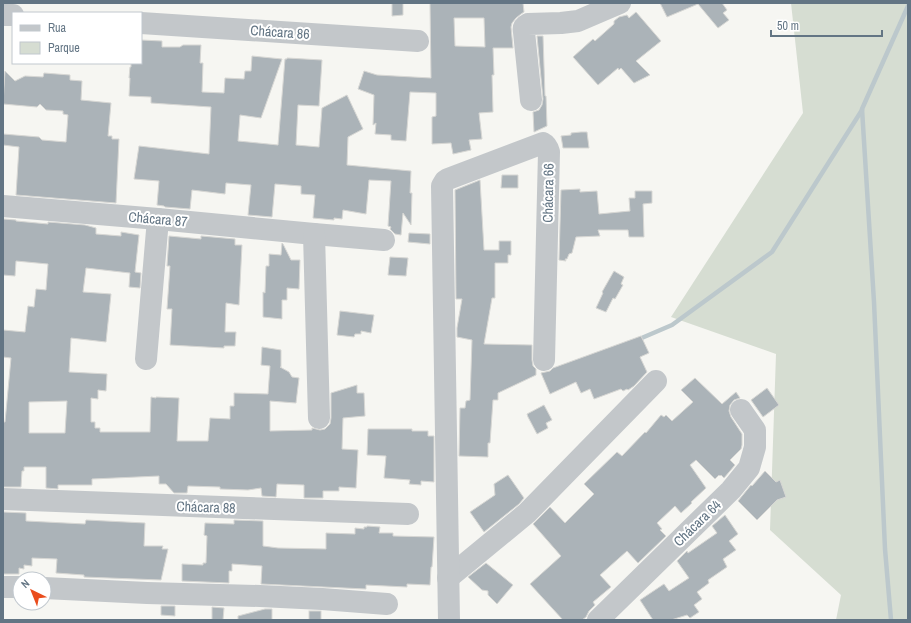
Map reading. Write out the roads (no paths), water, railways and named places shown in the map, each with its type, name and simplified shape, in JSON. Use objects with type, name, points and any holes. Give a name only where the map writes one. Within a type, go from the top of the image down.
[{"type":"street","points":[[531,100],[524,29],[525,26],[528,24],[578,21],[586,10],[620,3]]},
{"type":"street","name":"Chácara 86","points":[[142,23],[418,41]]},
{"type":"street","name":"Chácara 66","points":[[448,578],[442,186],[448,179],[544,143],[546,144],[549,152],[544,360]]},
{"type":"street","name":"Chácara 87","points":[[3,206],[384,240]]},
{"type":"street","points":[[146,359],[158,219]]},
{"type":"street","points":[[314,234],[319,418]]},
{"type":"street","points":[[449,620],[448,578],[527,513],[656,381]]},
{"type":"street","name":"Chácara 64","points":[[598,620],[732,490],[749,468],[755,447],[755,430],[742,410]]},
{"type":"street","name":"Chácara 88","points":[[3,499],[408,514]]},
{"type":"street","points":[[52,588],[260,596],[387,604]]},
{"type":"waterway","points":[[891,620],[885,549],[874,302],[862,109],[908,6]]},
{"type":"waterway","points":[[637,340],[672,325],[772,252],[862,110]]}]
